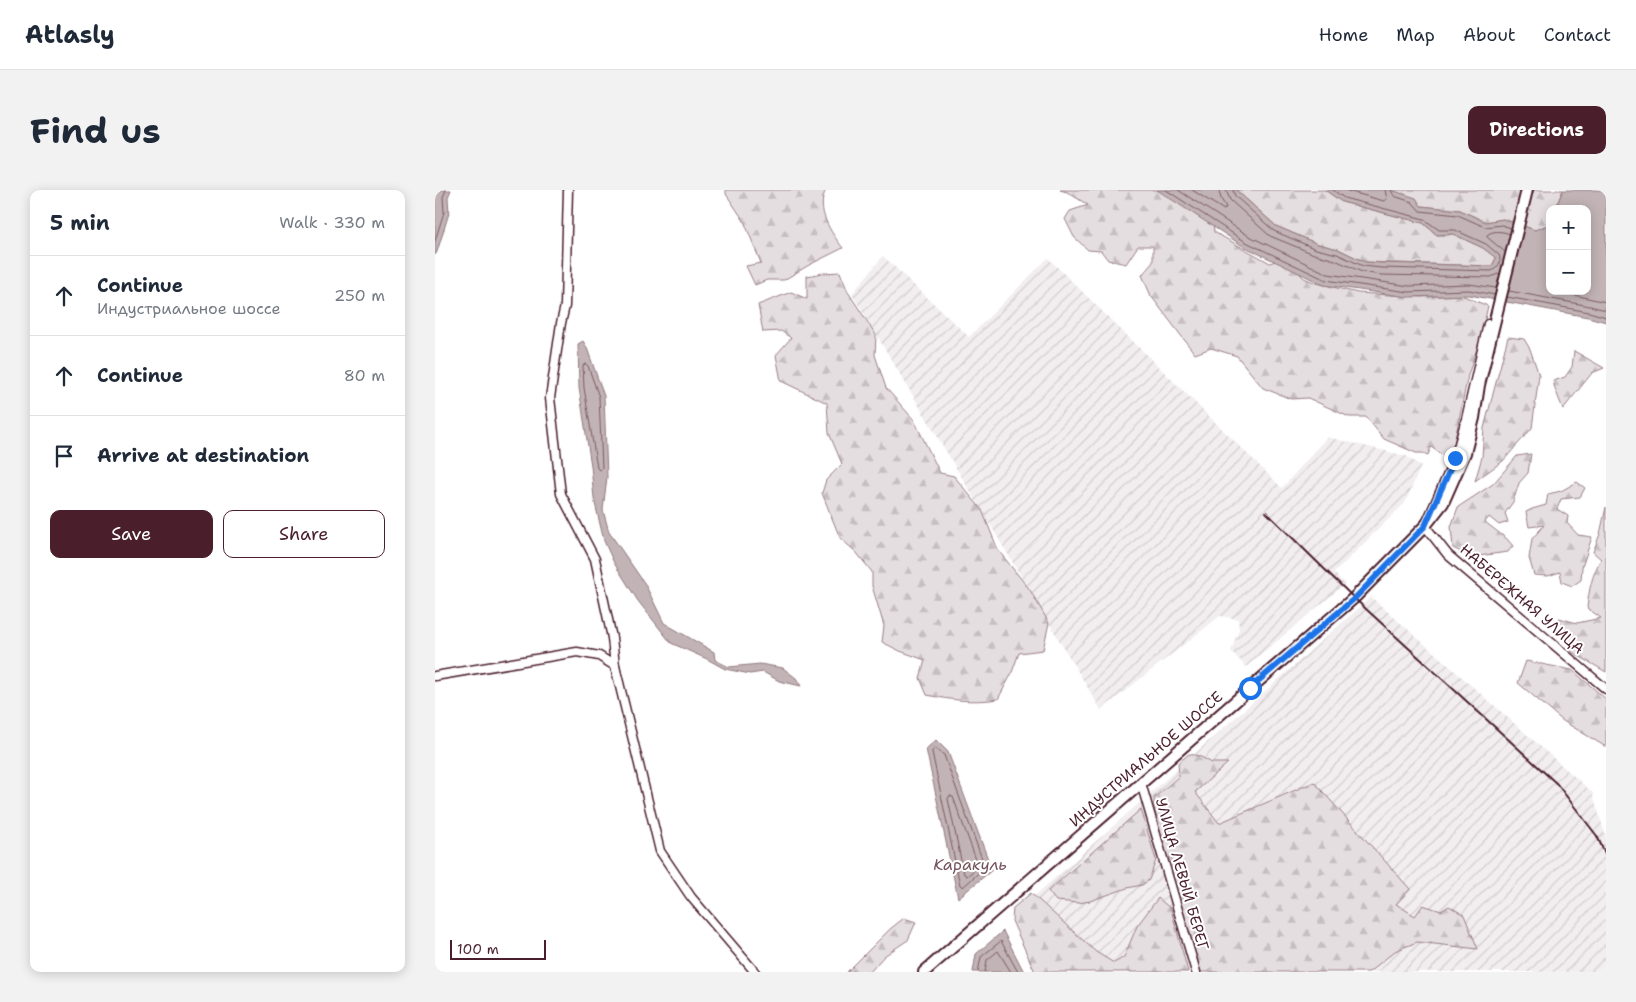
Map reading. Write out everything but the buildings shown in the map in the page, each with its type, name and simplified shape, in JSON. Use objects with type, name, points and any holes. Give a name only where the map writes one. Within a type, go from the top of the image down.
[{"type":"main road","name":"ИНДУСТРИАЛЬНОЕ ШОССЕ","points":[[924,972],[1355,598],[1425,526],[1443,503],[1465,453],[1474,418],[1479,385],[1527,190]]},
{"type":"street","points":[[568,190],[565,306],[550,398],[561,494],[595,560],[612,638],[615,666],[660,851],[691,896],[755,972]]},
{"type":"street","points":[[1425,526],[1455,458],[1488,324]]},
{"type":"street","name":"НАБЕРЕЖНАЯ УЛИЦА","points":[[1425,526],[1449,555],[1606,689]]},
{"type":"street","points":[[435,676],[577,652],[599,656],[615,666]]},
{"type":"street","name":"УЛИЦА ЛЕВЫЙ БЕРЕГ","points":[[1141,783],[1196,972]]},
{"type":"shaded area","points":[[883,256],[969,337],[1048,258],[1282,488],[1327,437],[1406,456],[1421,466],[1405,503],[1334,573],[1345,584],[1246,667],[1231,651],[1239,629],[1238,619],[1220,616],[1101,710],[852,294]]},
{"type":"shaded area","points":[[1371,597],[1592,792],[1606,837],[1606,972],[1034,972],[1021,908]]},
{"type":"green space","points":[[726,190],[826,190],[823,197],[823,213],[829,228],[843,248],[784,280],[767,280],[755,285],[746,266],[761,263],[744,221],[726,194]]},
{"type":"green space","points":[[1060,190],[1175,190],[1212,214],[1214,232],[1270,263],[1280,259],[1289,263],[1304,278],[1316,283],[1358,293],[1421,297],[1461,295],[1488,306],[1481,337],[1468,375],[1453,449],[1445,457],[1431,447],[1428,455],[1416,453],[1384,439],[1366,417],[1349,417],[1308,398],[1291,399],[1263,388],[1237,356],[1211,348],[1195,354],[1151,296],[1142,275],[1153,262],[1153,246],[1138,246],[1126,264],[1108,260],[1101,251],[1088,250],[1074,237],[1065,219],[1070,211],[1088,205],[1067,192]]},
{"type":"green space","points":[[1236,190],[1325,190],[1342,202],[1423,223],[1437,235],[1453,234],[1483,248],[1496,258],[1492,266],[1365,262],[1338,249],[1318,244],[1276,226]]},
{"type":"green space","points":[[1391,190],[1563,190],[1557,205],[1546,205],[1546,226],[1535,230],[1503,219],[1486,222],[1460,210],[1421,206]]},
{"type":"green space","points":[[840,272],[848,292],[876,335],[875,355],[886,388],[914,420],[940,473],[954,476],[982,510],[998,550],[1030,590],[1049,623],[1043,650],[1019,653],[1011,675],[998,699],[962,700],[927,695],[920,678],[925,660],[882,642],[884,626],[872,586],[872,572],[856,552],[840,538],[822,493],[826,480],[842,464],[829,433],[827,403],[781,381],[776,355],[791,338],[781,331],[763,332],[758,305],[791,292],[807,299],[807,276]]},
{"type":"green space","points":[[1508,337],[1524,339],[1530,349],[1539,375],[1532,428],[1503,461],[1475,481],[1482,457],[1484,428]]},
{"type":"green space","points":[[1574,351],[1604,368],[1592,373],[1563,409],[1553,381],[1565,377],[1572,367]]},
{"type":"green space","points":[[1531,454],[1528,473],[1519,483],[1513,502],[1505,513],[1508,522],[1499,525],[1489,517],[1485,522],[1513,546],[1508,552],[1471,557],[1453,548],[1451,527],[1458,507],[1493,484],[1517,456]]},
{"type":"green space","points":[[1577,482],[1585,488],[1580,497],[1561,499],[1557,509],[1568,516],[1567,523],[1578,535],[1592,537],[1582,567],[1581,580],[1572,586],[1562,582],[1560,572],[1548,576],[1534,575],[1529,558],[1532,539],[1544,525],[1529,527],[1526,512],[1546,505],[1548,494],[1561,491]]},
{"type":"green space","points":[[1606,507],[1606,672],[1572,652],[1564,636],[1559,618],[1577,623],[1601,618],[1587,608],[1591,582],[1601,559],[1593,552],[1600,534]]},
{"type":"green space","points":[[1526,661],[1572,670],[1606,699],[1606,747],[1563,721],[1518,683]]},
{"type":"green space","points":[[1189,754],[1199,756],[1212,763],[1228,763],[1195,792],[1219,823],[1314,782],[1410,889],[1396,904],[1415,916],[1423,905],[1441,911],[1449,906],[1464,915],[1478,949],[1417,942],[1395,951],[1369,972],[1197,972],[1154,808],[1154,798],[1179,776],[1178,763]]},
{"type":"green space","points":[[1141,809],[1156,860],[1149,880],[1142,885],[1127,888],[1090,901],[1079,903],[1056,901],[1048,891]]},
{"type":"green space","points":[[1031,893],[1096,952],[1114,963],[1124,957],[1137,926],[1158,898],[1171,909],[1188,972],[1035,972],[1012,921],[1013,908]]},
{"type":"green space","points":[[904,918],[916,922],[908,940],[884,956],[870,972],[847,972],[890,929]]},
{"type":"water","points":[[435,190],[451,190],[448,197],[449,213],[435,255]]},
{"type":"water","points":[[1157,190],[1236,190],[1276,226],[1318,244],[1338,249],[1365,262],[1492,266],[1496,258],[1483,248],[1453,234],[1437,235],[1423,223],[1342,202],[1325,190],[1391,190],[1416,198],[1421,206],[1460,210],[1486,222],[1503,219],[1535,230],[1546,226],[1546,295],[1591,295],[1591,205],[1557,205],[1563,190],[1606,190],[1606,322],[1469,295],[1408,297],[1324,285],[1243,246]]},
{"type":"water","points":[[583,341],[604,396],[607,477],[603,510],[609,532],[645,584],[664,623],[714,652],[715,660],[729,667],[760,664],[783,668],[796,678],[801,686],[779,681],[763,672],[750,674],[725,669],[671,643],[638,601],[614,563],[604,541],[594,499],[579,388],[578,344]]},
{"type":"water","name":"Каракуль","points":[[936,740],[948,752],[992,870],[958,898],[926,749]]},
{"type":"water","points":[[1003,931],[1024,972],[973,972],[976,954]]},
{"type":"railway","points":[[1266,512],[1354,598],[1557,784],[1597,836],[1606,856]]},
{"type":"route","points":[[1250,688],[1355,598],[1425,526],[1443,489],[1455,458]]}]
